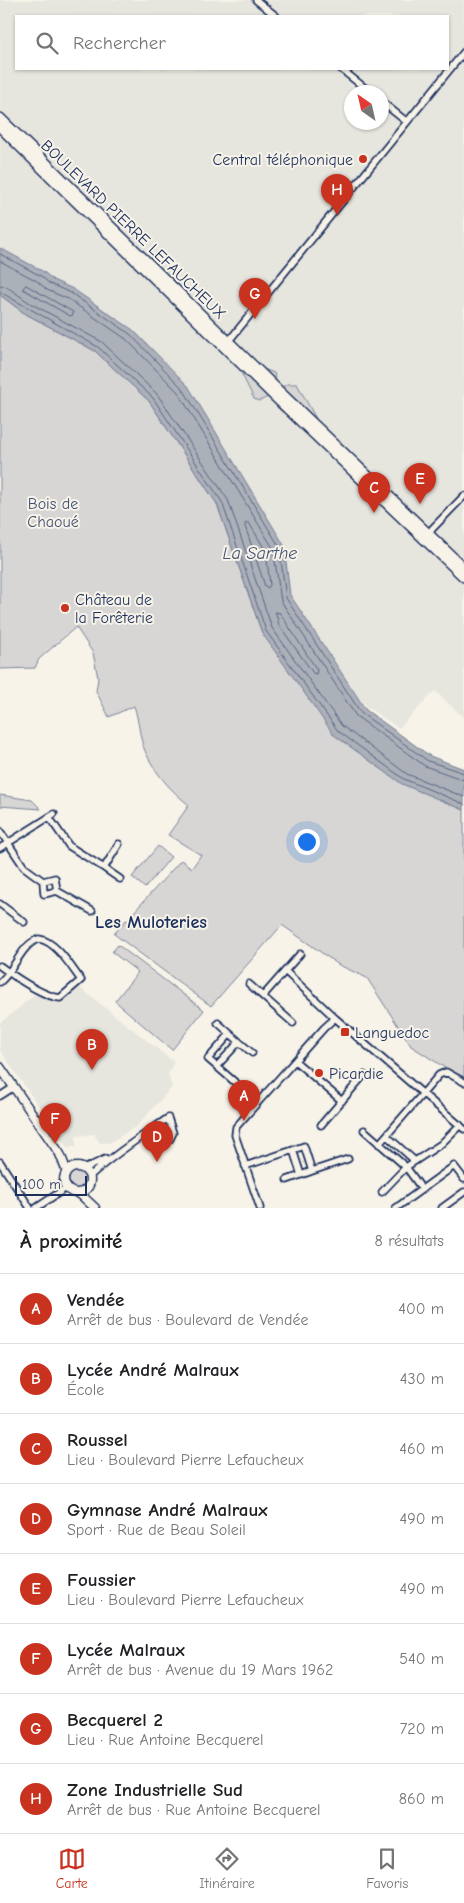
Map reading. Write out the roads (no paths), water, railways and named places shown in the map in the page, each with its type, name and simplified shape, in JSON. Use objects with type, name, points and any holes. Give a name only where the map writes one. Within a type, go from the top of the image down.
[{"type":"main road","name":"BOULEVARD PIERRE LEFAUCHEUX","points":[[0,118],[275,392],[464,568]]},
{"type":"main road","name":"BOULEVARD PIERRE LEFAUCHEUX","points":[[0,127],[464,577]]},
{"type":"street","points":[[256,0],[275,15]]},
{"type":"street","points":[[232,337],[464,52]]},
{"type":"street","points":[[341,70],[361,85]]},
{"type":"street","points":[[389,108],[407,122]]},
{"type":"street","points":[[432,529],[464,496]]},
{"type":"street","points":[[0,848],[51,816],[69,846],[120,879]]},
{"type":"street","points":[[0,831],[24,867],[43,881],[44,894],[57,891],[92,911]]},
{"type":"street","points":[[104,868],[119,844]]},
{"type":"street","points":[[43,881],[56,878],[57,891]]},
{"type":"street","points":[[0,904],[24,922]]},
{"type":"street","points":[[0,966],[9,973],[52,997],[60,998],[81,980],[54,947],[43,939],[34,941],[27,946],[9,973],[0,982]]},
{"type":"street","points":[[263,996],[300,954]]},
{"type":"street","points":[[285,971],[335,1018],[462,1127],[441,1144],[406,1167],[382,1192]]},
{"type":"street","points":[[249,984],[293,1023]]},
{"type":"street","points":[[259,1206],[235,1136],[235,1130],[335,1018]]},
{"type":"street","points":[[218,1023],[252,1053]]},
{"type":"street","points":[[230,1034],[208,1059],[258,1102]]},
{"type":"street","points":[[217,1066],[239,1042]]},
{"type":"street","points":[[295,1061],[342,1101]]},
{"type":"street","points":[[0,1066],[70,1170]]},
{"type":"street","points":[[379,1144],[442,1073],[446,1072],[464,1082]]},
{"type":"street","points":[[321,1125],[364,1075]]},
{"type":"street","points":[[0,1096],[14,1087]]},
{"type":"street","points":[[364,1130],[406,1167],[419,1185]]},
{"type":"street","points":[[95,1207],[88,1188],[90,1176],[112,1156],[149,1131]]},
{"type":"street","points":[[387,1136],[415,1161]]},
{"type":"street","points":[[245,1166],[304,1146],[312,1171]]},
{"type":"street","points":[[293,1150],[302,1174]]},
{"type":"street","points":[[70,1170],[84,1169],[112,1156]]},
{"type":"street","points":[[287,1180],[348,1159]]},
{"type":"street","points":[[0,1162],[30,1208]]},
{"type":"street","points":[[396,1208],[454,1166],[464,1179]]},
{"type":"street","points":[[84,1169],[90,1176]]},
{"type":"street","points":[[70,1170],[64,1180],[66,1188],[72,1193],[80,1194],[95,1207]]},
{"type":"street","points":[[36,1208],[66,1188]]},
{"type":"street","points":[[80,1194],[88,1188]]},
{"type":"street","points":[[442,1208],[464,1192]]},
{"type":"water","name":"La Sarthe","points":[[0,248],[44,272],[53,280],[73,289],[133,330],[188,386],[284,545],[290,595],[366,710],[430,756],[464,769],[464,810],[402,784],[334,735],[262,633],[217,504],[149,401],[95,351],[24,313],[0,295]]},
{"type":"place","name":"Central téléphonique","points":[[363,159]]},
{"type":"place","name":"Zone Industrielle Sud","points":[[337,215]]},
{"type":"place","name":"Becquerel 2","points":[[255,319]]},
{"type":"place","name":"Foussier","points":[[420,504]]},
{"type":"place","name":"Roussel","points":[[374,513]]},
{"type":"place","name":"Château de la Forêterie","points":[[65,608]]},
{"type":"place","name":"Languedoc","points":[[345,1032]]},
{"type":"place","name":"Lycée André Malraux","points":[[92,1070]]},
{"type":"place","name":"Picardie","points":[[319,1073]]},
{"type":"place","name":"Vendée","points":[[244,1121]]},
{"type":"place","name":"Lycée Malraux","points":[[55,1144]]},
{"type":"place","name":"Gymnase André Malraux","points":[[157,1162]]},
{"type":"district","name":"Les Muloteries","points":[[151,922]]},
{"type":"park label","name":"Bois de Chaoué","points":[[53,512]]}]
